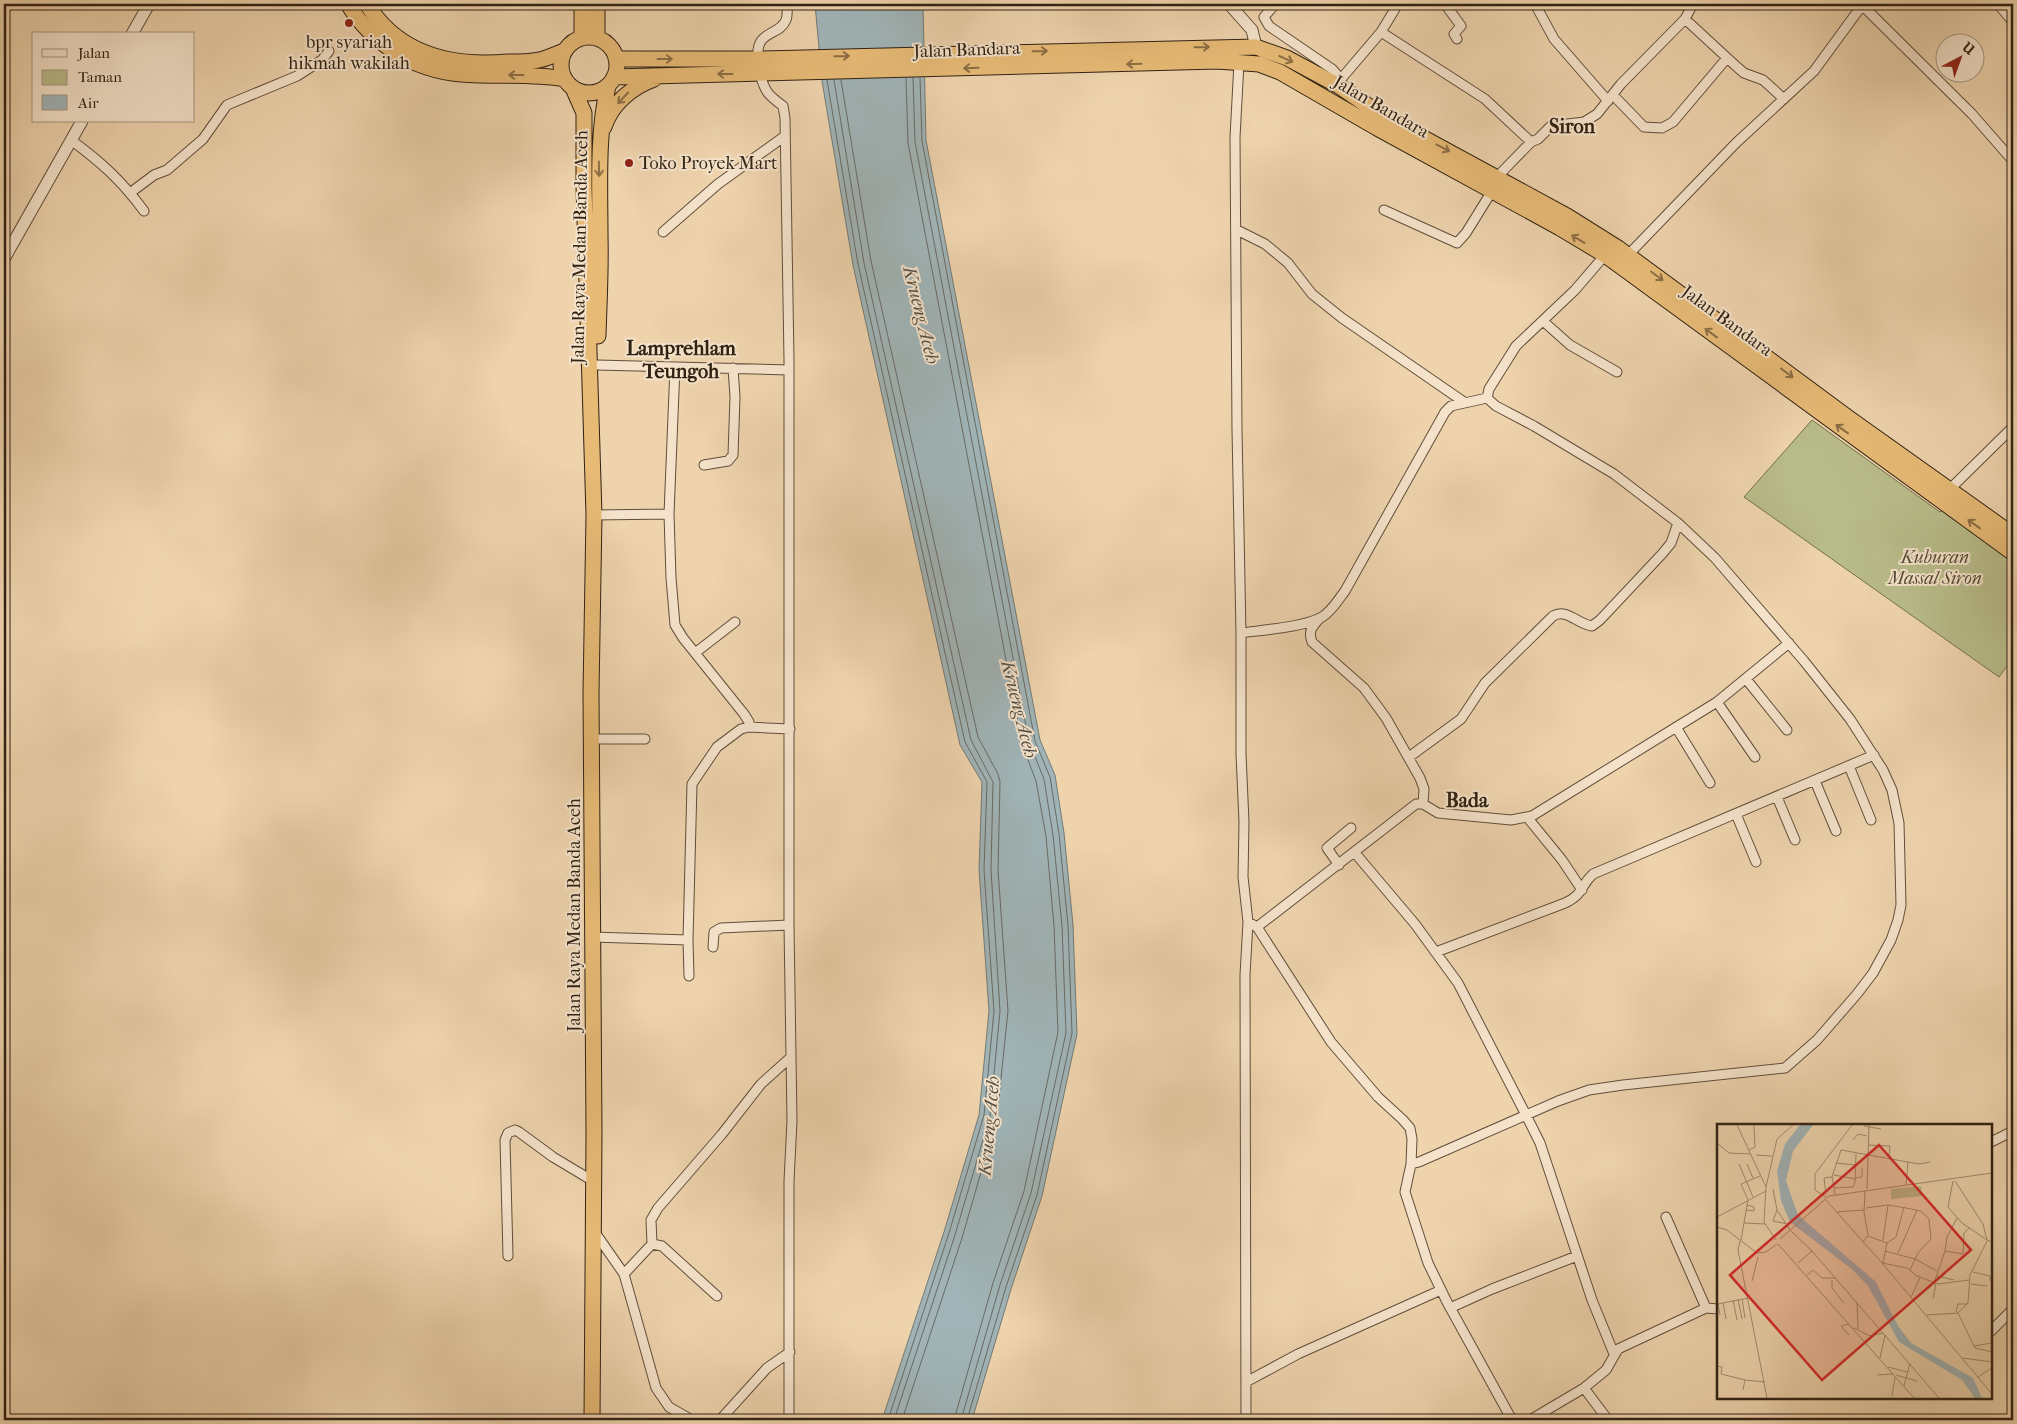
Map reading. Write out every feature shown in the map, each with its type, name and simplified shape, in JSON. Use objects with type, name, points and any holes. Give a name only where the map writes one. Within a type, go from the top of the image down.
[{"type":"highway","points":[[348,4],[362,23],[393,52],[423,66],[460,74],[540,75],[569,83],[584,92],[591,93],[611,81],[616,59],[611,48],[597,38],[582,38],[569,45],[564,51],[561,65],[569,83]]},
{"type":"highway","points":[[367,4],[380,24],[394,36],[425,54],[438,58],[483,65],[538,60],[564,51]]},
{"type":"highway","points":[[582,4],[582,38]]},
{"type":"highway","points":[[597,4],[597,38]]},
{"type":"highway","name":"Jalan Bandara","points":[[611,81],[665,75],[791,74],[1220,54],[1256,47],[1286,58],[1340,83],[1380,122]]},
{"type":"highway","name":"Jalan Bandara","points":[[616,59],[1220,54],[1239,63],[1259,64],[1280,72],[1380,122],[1495,184],[1567,216],[1628,255],[1850,419],[2013,535]]},
{"type":"highway","points":[[599,143],[607,119],[623,97],[639,84],[665,75]]},
{"type":"highway","name":"Jalan Raya Medan Banda Aceh","points":[[592,410],[597,365],[600,261],[599,143],[611,81]]},
{"type":"highway","name":"Jalan Raya Medan Banda Aceh","points":[[569,83],[584,113],[584,187],[594,515],[592,739],[592,1420]]},
{"type":"highway","name":"Jalan Bandara","points":[[1495,184],[1605,255],[2013,553]]},
{"type":"street","points":[[133,32],[149,4]]},
{"type":"street","points":[[758,58],[757,50],[762,38],[783,25],[787,18],[787,4]]},
{"type":"street","points":[[1229,4],[1252,30],[1256,47]]},
{"type":"street","points":[[1275,4],[1265,15],[1265,21],[1269,26],[1332,69],[1340,83],[1381,32],[1398,4]]},
{"type":"street","points":[[1445,4],[1461,26],[1454,34],[1457,40]]},
{"type":"street","points":[[1535,4],[1554,39],[1610,98],[1644,127],[1665,127],[1676,119],[1727,58]]},
{"type":"street","points":[[1384,210],[1457,243],[1466,234],[1495,184],[1531,142],[1538,139],[1551,126],[1587,121],[1685,19],[1693,4]]},
{"type":"street","points":[[1628,255],[1736,143],[1814,71],[1862,4],[2012,156]]},
{"type":"street","points":[[1998,4],[2013,22]]},
{"type":"street","points":[[1685,19],[1744,73],[1763,80],[1784,99]]},
{"type":"street","points":[[1252,30],[1265,21]]},
{"type":"street","points":[[1381,32],[1485,99],[1531,142]]},
{"type":"street","points":[[130,193],[154,175],[167,170],[185,156],[203,139],[227,106],[298,76],[322,60],[329,51]]},
{"type":"street","points":[[1239,63],[1235,137],[1237,429],[1241,754],[1244,822],[1243,877],[1248,922],[1245,974],[1246,1420]]},
{"type":"street","points":[[760,74],[764,89],[769,96],[784,106],[785,136],[789,370],[789,925],[791,1057],[789,1420]]},
{"type":"street","points":[[4,260],[81,122]]},
{"type":"street","points":[[663,232],[718,184],[785,136]]},
{"type":"street","points":[[71,140],[103,164],[144,211]]},
{"type":"street","points":[[1237,230],[1265,244],[1288,263],[1312,294],[1342,318],[1464,402]]},
{"type":"street","points":[[1488,398],[1489,389],[1516,346],[1532,328],[1543,321],[1575,290],[1605,255]]},
{"type":"street","points":[[1543,321],[1570,345],[1617,372]]},
{"type":"street","points":[[597,365],[789,370]]},
{"type":"street","points":[[675,367],[669,514],[675,625],[683,638],[744,714],[748,720],[749,727]]},
{"type":"street","points":[[704,466],[728,461],[733,455],[735,397],[733,368]]},
{"type":"street","points":[[1423,804],[1424,789],[1420,778],[1386,718],[1364,688],[1312,642],[1310,635],[1311,629],[1345,591],[1445,412],[1451,406],[1488,398]]},
{"type":"street","points":[[1411,1164],[1589,1090],[1779,1070],[1805,1052],[1847,1006],[1873,973],[1891,940],[1898,920],[1901,886],[1898,816],[1892,790],[1883,770],[1850,719],[1789,643],[1715,558],[1678,523],[1614,474],[1534,426],[1496,406],[1488,398]]},
{"type":"street","points":[[1950,489],[2013,427]]},
{"type":"street","points":[[594,515],[669,514]]},
{"type":"street","points":[[1409,757],[1461,719],[1485,683],[1553,616],[1558,613],[1564,613],[1583,625],[1592,626],[1600,620],[1671,543],[1678,523]]},
{"type":"street","points":[[1241,633],[1320,618]]},
{"type":"street","points":[[695,653],[735,622]]},
{"type":"street","points":[[1257,927],[1416,804],[1423,804],[1438,813],[1511,820],[1532,816],[1717,702],[1789,643]]},
{"type":"street","points":[[1746,679],[1787,730]]},
{"type":"street","points":[[1717,702],[1755,757]]},
{"type":"street","points":[[689,976],[688,940],[692,784],[717,747],[742,729],[749,727],[790,729]]},
{"type":"street","points":[[1676,728],[1710,783]]},
{"type":"street","points":[[592,739],[644,739]]},
{"type":"street","points":[[1436,952],[1565,903],[1576,898],[1586,880],[1593,874],[1874,755]]},
{"type":"street","points":[[1849,766],[1871,820]]},
{"type":"street","points":[[1815,781],[1836,831]]},
{"type":"street","points":[[1777,797],[1795,840]]},
{"type":"street","points":[[1736,814],[1756,862]]},
{"type":"street","points":[[1527,817],[1562,860],[1582,890]]},
{"type":"street","points":[[1339,865],[1327,848],[1351,828]]},
{"type":"street","points":[[1355,853],[1436,952],[1458,983],[1540,1143],[1592,1300],[1614,1354]]},
{"type":"street","points":[[1248,922],[1257,927],[1331,1042],[1378,1097],[1410,1128],[1412,1139],[1411,1164],[1405,1192],[1428,1263],[1450,1308],[1512,1420]]},
{"type":"street","points":[[713,947],[714,932],[721,928],[789,925]]},
{"type":"street","points":[[592,937],[688,940]]},
{"type":"street","points":[[624,1274],[652,1244],[651,1220],[658,1208],[722,1134],[761,1084],[791,1057]]},
{"type":"street","points":[[508,1256],[505,1140],[508,1133],[515,1130],[519,1132],[553,1157],[592,1181]]},
{"type":"street","points":[[1992,1142],[2013,1131]]},
{"type":"street","points":[[1666,1217],[1706,1308]]},
{"type":"street","points":[[592,1228],[624,1274],[656,1388],[669,1406],[692,1420]]},
{"type":"street","points":[[652,1244],[662,1246],[718,1296]]},
{"type":"street","points":[[1450,1308],[1499,1286],[1577,1256]]},
{"type":"street","points":[[1246,1382],[1298,1354],[1441,1290]]},
{"type":"street","points":[[1530,1420],[1584,1388],[1606,1370],[1614,1354],[1626,1344],[1706,1308],[1717,1309]]},
{"type":"street","points":[[1992,1330],[2013,1309]]},
{"type":"street","points":[[720,1420],[767,1368],[790,1352]]},
{"type":"street","points":[[1584,1388],[1608,1420]]},
{"type":"green space","name":"Kuburan Massal Siron","points":[[1812,420],[1940,512],[1945,508],[2013,558],[2013,658],[1999,677],[1744,497]]},
{"type":"water","name":"Krueng Aceh","points":[[815,4],[923,4],[926,140],[1040,740],[1055,775],[1064,833],[1073,925],[1077,1034],[1042,1196],[1011,1289],[972,1420],[882,1420],[944,1232],[979,1115],[989,1011],[979,870],[982,782],[960,745],[853,265],[822,81]]},
{"type":"place","name":"bpr syariah hikmah wakilah","points":[[349,23]]},
{"type":"place","name":"Toko Proyek Mart","points":[[629,163]]},
{"type":"district","name":"Siron","points":[[1572,126]]},
{"type":"district","name":"Lamprehlam Teungoh","points":[[681,360]]},
{"type":"district","name":"Bada","points":[[1467,800]]}]
